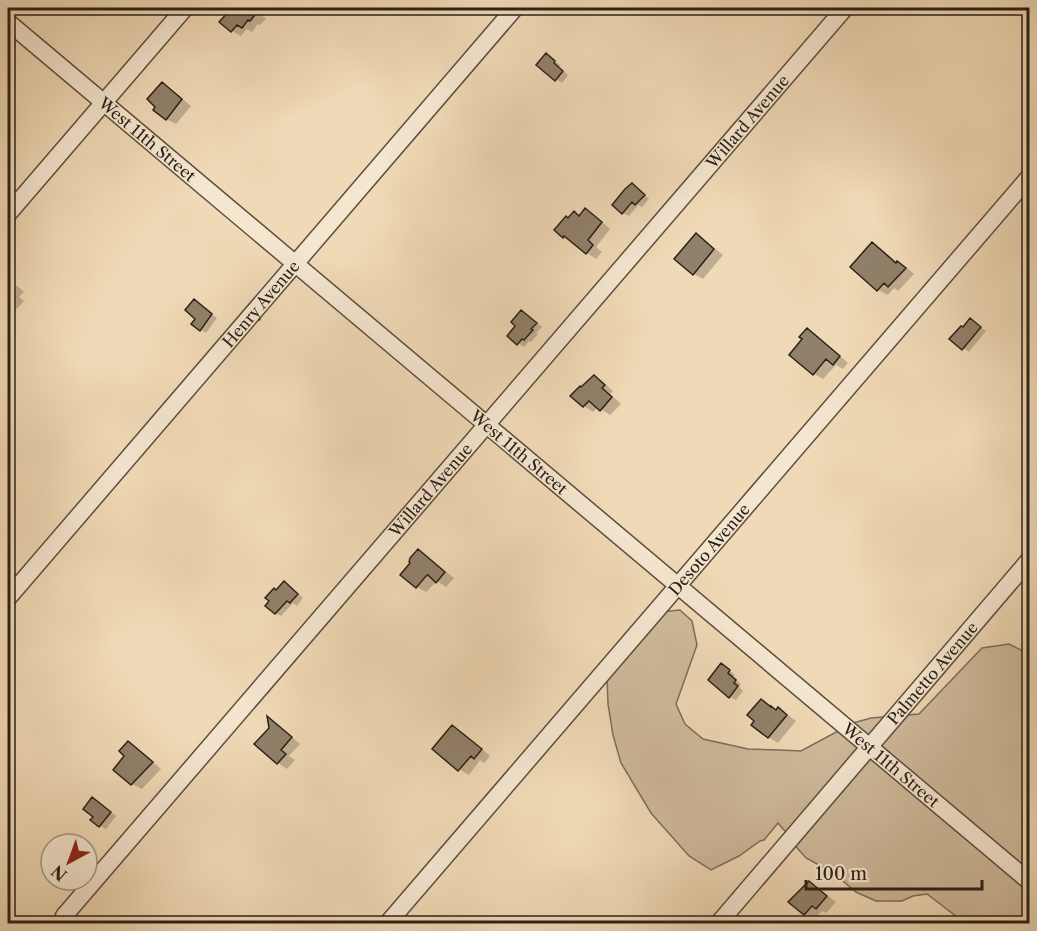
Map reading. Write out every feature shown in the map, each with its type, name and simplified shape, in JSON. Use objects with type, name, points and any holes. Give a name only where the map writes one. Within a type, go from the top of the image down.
[{"type":"street","points":[[8,214],[185,8]]},
{"type":"street","name":"Henry Avenue","points":[[8,598],[515,8]]},
{"type":"street","name":"Willard Avenue","points":[[64,916],[845,8]]},
{"type":"street","name":"West 11th Street","points":[[8,22],[1029,882]]},
{"type":"street","name":"Desoto Avenue","points":[[387,924],[1029,176]]},
{"type":"street","name":"Palmetto Avenue","points":[[718,924],[1029,559]]},
{"type":"shaded area","points":[[680,610],[692,621],[697,645],[676,704],[685,724],[703,739],[748,749],[801,751],[853,723],[871,718],[919,714],[982,648],[1009,644],[1029,654],[1029,923],[965,923],[927,894],[913,896],[902,901],[876,901],[856,892],[832,872],[806,858],[791,841],[793,838],[778,823],[764,840],[711,870],[689,856],[651,813],[621,763],[613,735],[607,677],[633,651],[638,638],[660,612]]},
{"type":"building","points":[[232,8],[254,8],[258,11],[242,28],[237,25],[231,32],[219,22]]},
{"type":"building","points":[[546,53],[563,71],[555,81],[536,65]]},
{"type":"building","points":[[162,82],[182,99],[166,120],[153,110],[155,107],[147,99]]},
{"type":"building","points":[[632,183],[645,195],[635,205],[632,202],[622,214],[612,205]]},
{"type":"building","points":[[585,208],[602,222],[588,240],[593,245],[586,254],[554,230],[566,216],[568,218],[574,211],[579,216]]},
{"type":"building","points":[[696,233],[714,249],[693,275],[674,259]]},
{"type":"building","points":[[872,242],[896,263],[897,261],[906,268],[888,287],[884,283],[877,291],[850,267]]},
{"type":"building","points":[[194,299],[212,314],[200,331],[191,324],[195,319],[185,310]]},
{"type":"building","points":[[521,310],[537,323],[524,340],[522,339],[517,345],[507,336],[515,326],[511,322]]},
{"type":"building","points":[[970,318],[981,327],[962,350],[949,339]]},
{"type":"building","points":[[807,328],[840,356],[833,365],[826,359],[813,375],[789,355],[802,339],[799,337]]},
{"type":"building","points":[[594,375],[605,385],[602,388],[612,397],[600,411],[589,401],[583,407],[570,396]]},
{"type":"building","points":[[418,549],[445,572],[436,583],[428,575],[426,576],[416,588],[400,575]]},
{"type":"building","points":[[284,581],[298,594],[290,603],[287,601],[275,614],[265,606],[269,601],[265,598]]},
{"type":"building","points":[[721,663],[730,670],[728,673],[736,680],[734,683],[738,686],[729,698],[708,680]]},
{"type":"building","points":[[761,699],[776,710],[778,707],[787,715],[768,738],[751,725],[754,721],[747,715]]},
{"type":"building","points":[[267,716],[292,737],[281,750],[286,754],[277,764],[254,744],[269,728]]},
{"type":"building","points":[[452,725],[482,749],[474,759],[471,756],[458,771],[432,749]]},
{"type":"building","points":[[128,741],[153,762],[131,785],[113,770],[124,756],[119,751]]},
{"type":"building","points":[[92,797],[111,812],[99,827],[90,820],[93,817],[83,809]]},
{"type":"building","points":[[809,881],[827,896],[816,909],[812,906],[804,915],[788,902]]}]
